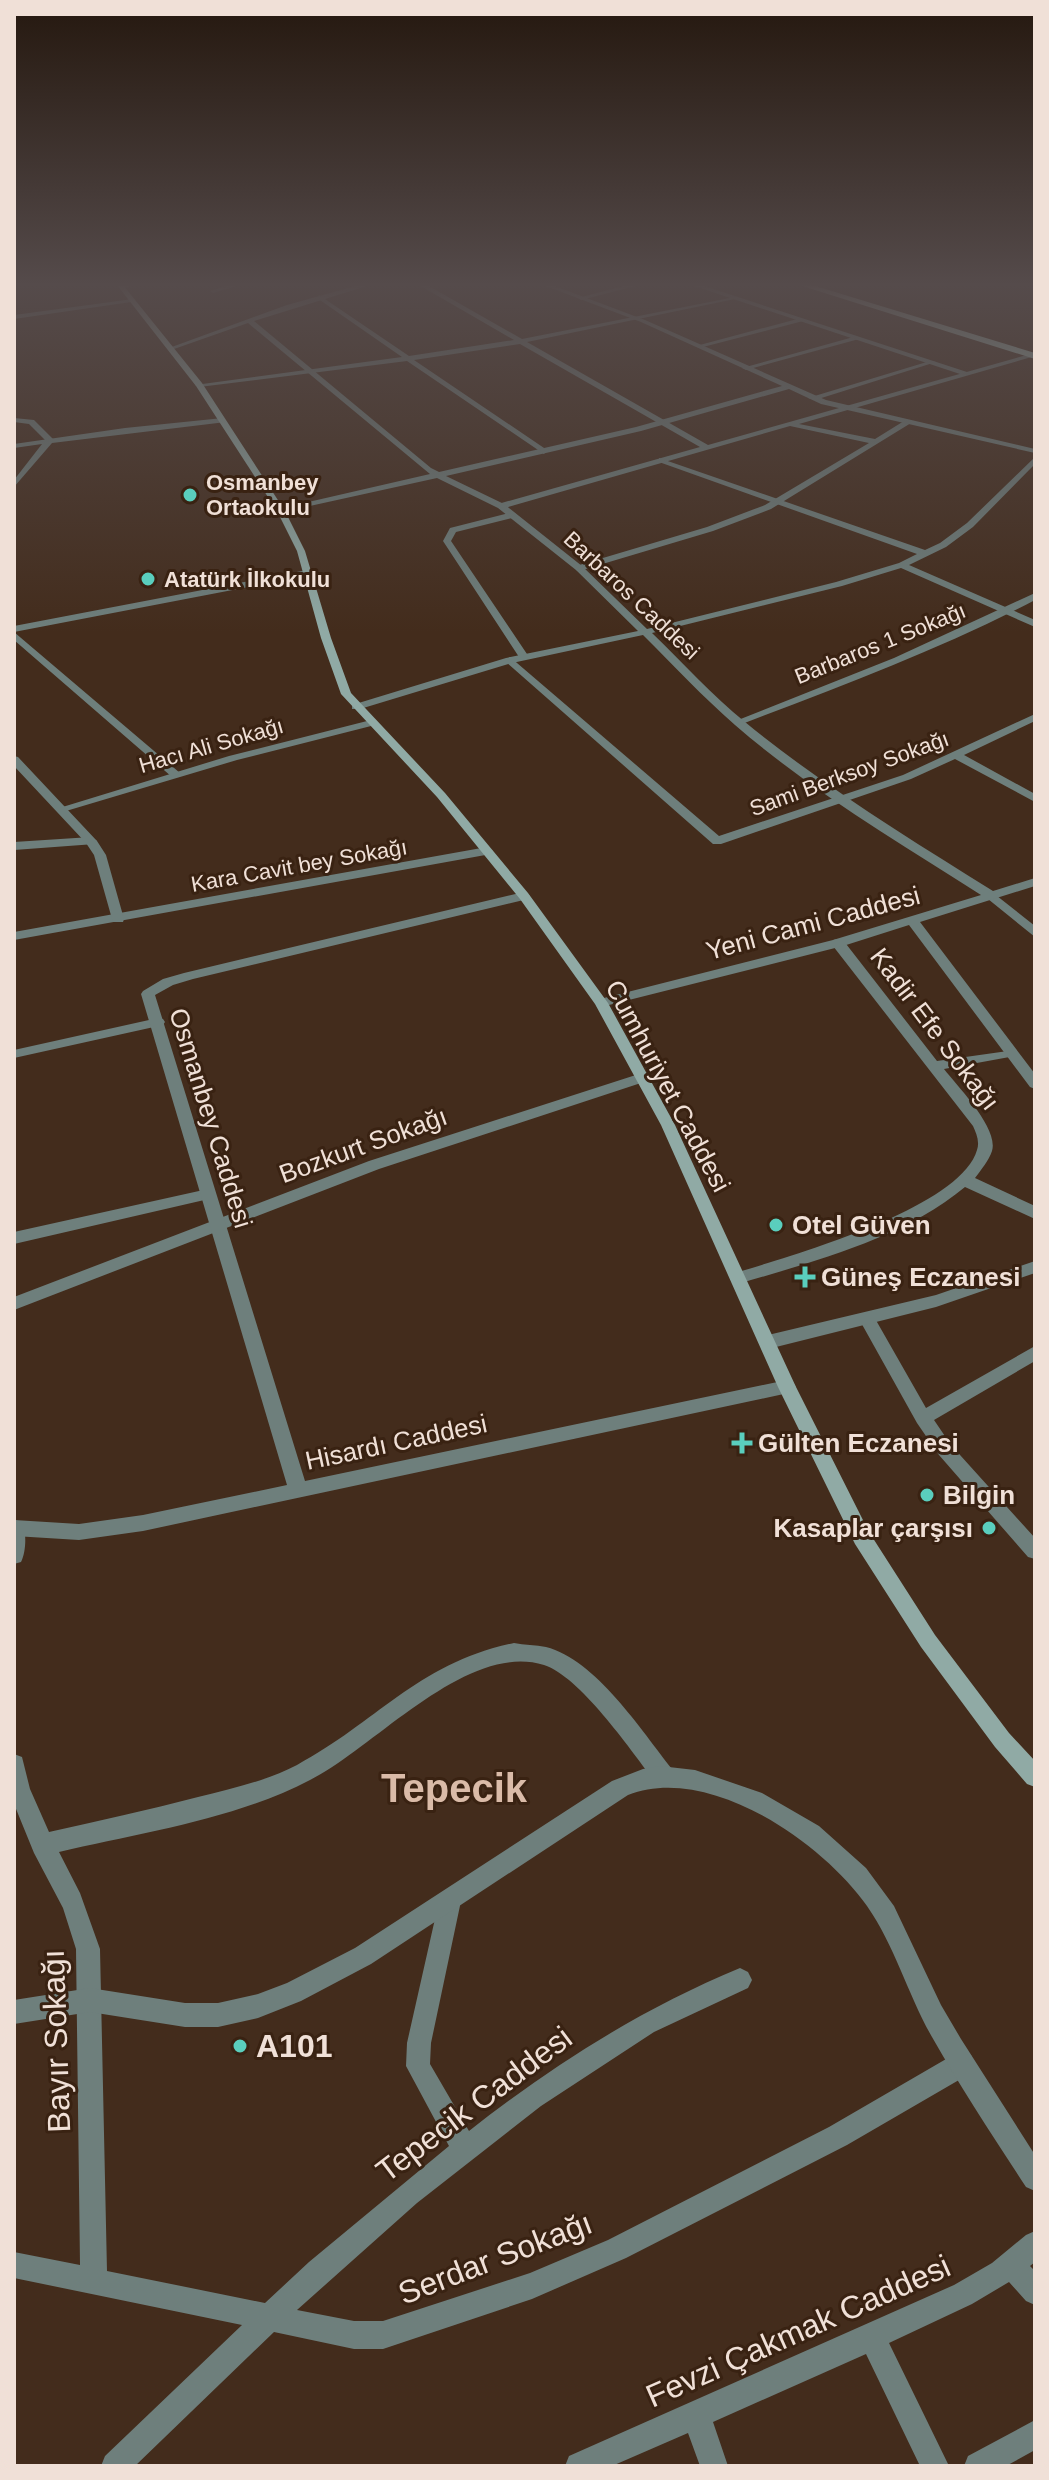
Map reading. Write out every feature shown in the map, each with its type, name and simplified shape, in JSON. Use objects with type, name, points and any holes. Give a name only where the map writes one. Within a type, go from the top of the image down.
[{"type":"main road","name":"Cumhuriyet Caddesi","points":[[210,401],[281,511],[301,551],[332,658],[346,694],[441,795],[524,896],[601,1003],[668,1125],[787,1387],[862,1538],[890,1586],[984,1715],[1035,1777]]},
{"type":"street","name":"Barbaros Caddesi","points":[[348,401],[437,476],[501,506],[579,568],[738,722],[840,800],[992,896],[1035,933]]},
{"type":"street","points":[[470,401],[544,452]]},
{"type":"street","points":[[624,401],[706,447]]},
{"type":"street","points":[[281,511],[544,452],[740,401]]},
{"type":"street","points":[[820,401],[1035,451]]},
{"type":"street","points":[[501,506],[868,401]]},
{"type":"street","points":[[14,420],[31,422],[50,440]]},
{"type":"street","points":[[789,423],[877,442]]},
{"type":"street","points":[[579,568],[710,529],[779,502],[907,423]]},
{"type":"street","points":[[14,446],[95,436],[116,438],[226,424]]},
{"type":"street","points":[[14,485],[50,440]]},
{"type":"street","points":[[356,707],[510,660],[645,632],[839,584],[902,565],[926,554],[970,525],[1035,459]]},
{"type":"street","points":[[662,460],[926,554]]},
{"type":"street","points":[[513,515],[453,530],[447,541],[524,657]]},
{"type":"street","points":[[902,565],[1035,624]]},
{"type":"street","points":[[14,629],[307,573]]},
{"type":"street","name":"Barbaros 1 Sokağı","points":[[738,722],[898,660],[1007,612],[1035,596]]},
{"type":"street","points":[[14,635],[176,775]]},
{"type":"street","name":"Sami Berksoy Sokağı","points":[[510,660],[717,841],[958,756],[1035,717]]},
{"type":"street","name":"Hacı Ali Sokağı","points":[[62,809],[371,723]]},
{"type":"street","points":[[958,756],[1035,799]]},
{"type":"street","points":[[14,759],[91,841],[100,855],[118,919]]},
{"type":"street","points":[[14,846],[91,841]]},
{"type":"street","name":"Kara Cavit bey Sokağı","points":[[14,936],[487,851]]},
{"type":"street","name":"Yeni Cami Caddesi","points":[[601,1003],[838,943],[1035,882]]},
{"type":"street","name":"Osmanbey Caddesi","points":[[298,1489],[148,994],[168,982],[524,896]]},
{"type":"street","points":[[913,921],[1035,1084]]},
{"type":"street","name":"Kadir Efe Sokağı","points":[[738,1278],[835,1249],[941,1197],[965,1180],[985,1151],[986,1138],[979,1124],[838,943]]},
{"type":"street","points":[[14,1054],[158,1022]]},
{"type":"street","points":[[934,1066],[1010,1053]]},
{"type":"street","name":"Bozkurt Sokağı","points":[[14,1304],[416,1150],[642,1078]]},
{"type":"street","points":[[965,1180],[1035,1213]]},
{"type":"street","points":[[14,1238],[208,1194]]},
{"type":"street","points":[[768,1342],[988,1287],[1035,1267]]},
{"type":"street","points":[[867,1319],[923,1418],[977,1489],[1035,1551]]},
{"type":"street","points":[[923,1418],[1035,1353]]},
{"type":"street","name":"Hisardı Caddesi","points":[[15,1528],[79,1532],[110,1529],[787,1387]]},
{"type":"street","points":[[14,1556],[15,1528]]},
{"type":"street","points":[[42,1845],[226,1801],[272,1786],[306,1771],[446,1677],[476,1662],[523,1652],[564,1665],[627,1729],[664,1776]]},
{"type":"street","name":"Bayır Sokağı","points":[[14,1764],[29,1821],[83,1926],[88,1949],[94,2283]]},
{"type":"street","points":[[14,2012],[90,2000],[185,2015],[218,2015],[258,2006],[293,1993],[363,1956],[620,1788],[643,1778],[664,1776],[734,1792],[782,1815],[854,1871],[894,1930],[924,1998],[962,2064],[1035,2178]]},
{"type":"street","points":[[450,1901],[419,2043],[418,2066],[465,2149]]},
{"type":"street","name":"Tepecik Caddesi","points":[[115,2466],[318,2271],[465,2149],[583,2062],[646,2024],[740,1980]]},
{"type":"street","name":"Serdar Sokağı","points":[[14,2265],[354,2335],[383,2335],[532,2286],[617,2249],[838,2136],[962,2064]]},
{"type":"street","name":"Fevzi Çakmak Caddesi","points":[[579,2466],[991,2281],[1013,2266],[1035,2244]]},
{"type":"street","points":[[1013,2266],[1035,2292]]},
{"type":"street","points":[[872,2337],[935,2466]]},
{"type":"street","points":[[696,2415],[714,2466]]},
{"type":"street","points":[[978,2466],[1035,2434]]},
{"type":"place","name":"Osmanbey Ortaokulu","points":[[190,495]]},
{"type":"place","name":"Atatürk İlkokulu","points":[[148,579]]},
{"type":"place","name":"Otel Güven","points":[[776,1225]]},
{"type":"place","name":"Güneş Eczanesi","points":[[805,1277]]},
{"type":"place","name":"Gülten Eczanesi","points":[[742,1443]]},
{"type":"place","name":"Bilgin","points":[[927,1495]]},
{"type":"place","name":"Kasaplar çarşısı","points":[[989,1528]]},
{"type":"place","name":"A101","points":[[240,2046]]},
{"type":"district","name":"Tepecik","points":[[454,1788]]}]
